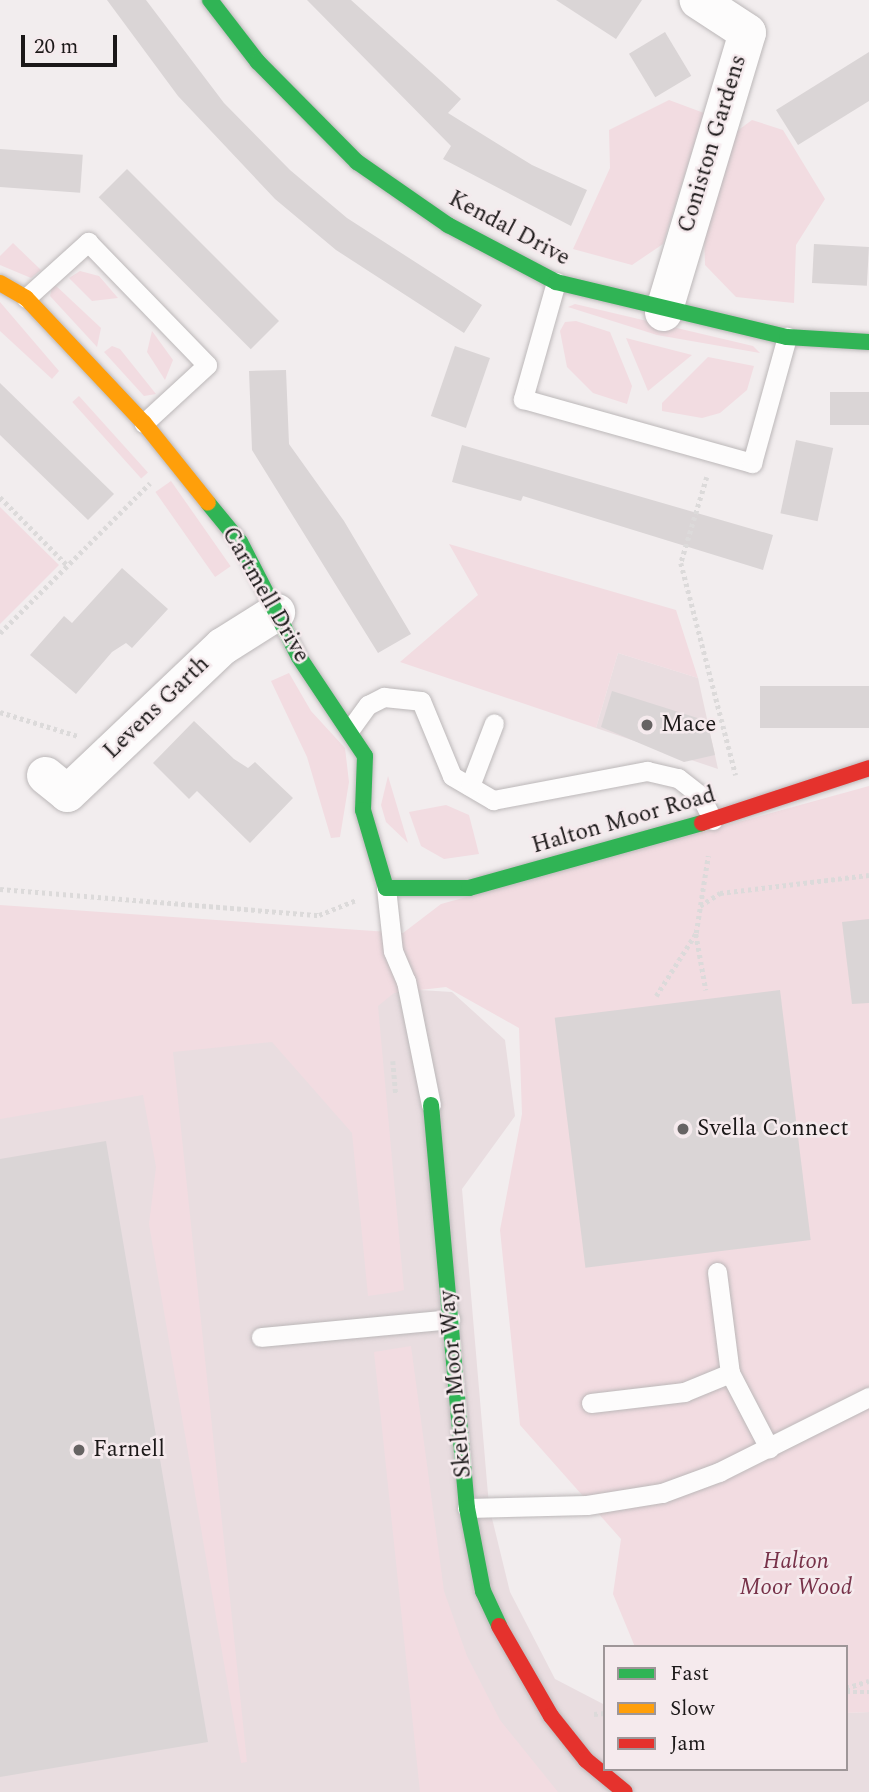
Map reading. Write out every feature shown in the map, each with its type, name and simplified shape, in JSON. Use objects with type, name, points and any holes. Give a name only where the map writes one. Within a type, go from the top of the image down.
[{"type":"street","name":"Kendal Drive","points":[[210,0],[258,62],[357,162],[448,225],[556,282],[663,312],[788,337],[869,342]]},
{"type":"street","name":"Coniston Gardens","points":[[663,312],[747,32],[698,0]]},
{"type":"street","name":"Cartmell Drive","points":[[0,282],[26,298],[144,423],[240,542],[276,612],[351,728],[365,756],[363,810],[386,888]]},
{"type":"street","name":"Levens Garth","points":[[46,775],[67,793],[222,646],[276,612]]},
{"type":"street","name":"Halton Moor Road","points":[[386,888],[469,888],[713,820],[869,768]]},
{"type":"street","name":"Skelton Moor Way","points":[[431,1105],[467,1508],[483,1591],[518,1668],[586,1760],[625,1792]]},
{"type":"lane","points":[[26,298],[88,242],[207,365],[144,423]]},
{"type":"lane","points":[[556,282],[523,399],[752,463],[788,337]]},
{"type":"lane","points":[[351,728],[368,705],[384,697],[421,701],[452,776],[493,800],[525,798],[647,771],[678,778],[700,794],[713,820]]},
{"type":"lane","points":[[470,786],[494,723]]},
{"type":"lane","name":"Cartmell Drive","points":[[386,888],[391,933]]},
{"type":"lane","name":"Skelton Moor Way","points":[[391,933],[431,1105]]},
{"type":"lane","points":[[717,1272],[730,1373],[769,1448]]},
{"type":"lane","points":[[261,1336],[450,1319]]},
{"type":"lane","points":[[590,1403],[684,1392],[730,1373]]},
{"type":"lane","points":[[467,1508],[587,1505],[662,1493],[769,1448],[869,1397]]},
{"type":"path","points":[[714,452],[681,563],[738,781]]},
{"type":"path","points":[[0,634],[175,459]]},
{"type":"path","points":[[0,497],[68,566]]},
{"type":"path","points":[[0,712],[112,751]]},
{"type":"path","points":[[706,990],[696,933],[713,820]]},
{"type":"path","points":[[699,907],[720,893],[869,875]]},
{"type":"path","points":[[0,889],[319,915],[386,888]]},
{"type":"path","points":[[656,996],[696,933]]},
{"type":"path","points":[[848,1689],[869,1681]]},
{"type":"path","points":[[848,1690],[869,1692]]},
{"type":"shaded area","points":[[618,653],[698,678],[718,769],[596,728]]},
{"type":"shaded area","points":[[0,964],[452,992],[505,1040],[515,1116],[462,1189],[489,1506],[510,1592],[555,1679],[603,1704],[603,1771],[848,1771],[848,1713],[869,1712],[869,1792],[0,1792]]},
{"type":"green space","points":[[669,100],[704,113],[663,244],[632,265],[573,249],[610,168],[609,130]]},
{"type":"green space","points":[[752,120],[783,130],[825,199],[796,245],[794,303],[736,297],[705,265],[704,235],[733,134]]},
{"type":"green space","points":[[13,243],[41,270],[31,278],[0,265],[0,256]]},
{"type":"green space","points":[[80,271],[99,276],[118,298],[92,301],[69,278]]},
{"type":"green space","points":[[53,283],[101,328],[97,347],[50,296]]},
{"type":"green space","points":[[0,302],[59,371],[52,379],[0,331]]},
{"type":"green space","points":[[575,304],[753,346],[760,353],[657,335],[568,307]]},
{"type":"green space","points":[[576,321],[610,332],[632,386],[627,404],[593,393],[567,367],[560,331],[565,322]]},
{"type":"green space","points":[[152,331],[173,360],[165,380],[147,352]]},
{"type":"green space","points":[[626,338],[692,355],[648,391]]},
{"type":"green space","points":[[112,346],[120,349],[156,394],[144,396],[104,352]]},
{"type":"green space","points":[[708,357],[754,366],[747,390],[720,413],[702,418],[662,411],[662,403]]},
{"type":"green space","points":[[79,396],[148,473],[141,479],[72,402]]},
{"type":"green space","points":[[171,481],[231,566],[215,577],[155,492]]},
{"type":"green space","points":[[0,507],[59,565],[0,624]]},
{"type":"green space","points":[[449,544],[676,610],[698,678],[618,653],[596,728],[400,662],[478,595]]},
{"type":"green space","points":[[289,673],[311,711],[345,748],[349,782],[340,837],[331,838],[307,757],[271,681]]},
{"type":"green space","points":[[388,776],[408,843],[386,822],[381,805]]},
{"type":"green space","name":"Halton Moor Wood","points":[[869,786],[869,1712],[848,1713],[848,1645],[634,1645],[613,1594],[621,1539],[520,1425],[500,1230],[522,1114],[519,1028],[446,987],[394,993],[378,1006],[404,1290],[396,1292],[368,1296],[352,1133],[272,1042],[173,1052],[247,1762],[241,1763],[149,1224],[156,1167],[143,1095],[0,1119],[0,905],[403,933],[441,904]]},
{"type":"green space","points":[[446,805],[469,815],[479,854],[444,859],[421,846],[409,812]]},
{"type":"green space","points":[[411,1346],[444,1591],[467,1656],[500,1720],[558,1792],[420,1792],[374,1352]]},
{"type":"building","points":[[107,0],[146,0],[224,103],[290,170],[347,218],[482,305],[464,333],[336,250],[275,199],[178,96]]},
{"type":"building","points":[[307,0],[351,0],[461,99],[448,113],[532,165],[587,190],[571,226],[443,159],[451,146]]},
{"type":"building","points":[[556,0],[642,0],[616,39]]},
{"type":"building","points":[[665,32],[691,76],[655,97],[629,54]]},
{"type":"building","points":[[869,52],[869,101],[798,145],[776,110]]},
{"type":"building","points":[[0,149],[83,155],[80,193],[0,187]]},
{"type":"building","points":[[127,169],[279,321],[251,349],[99,197]]},
{"type":"building","points":[[814,244],[869,247],[867,286],[812,283]]},
{"type":"building","points":[[455,346],[490,358],[466,428],[431,416]]},
{"type":"building","points":[[286,370],[289,444],[344,521],[411,634],[378,653],[252,450],[249,371]]},
{"type":"building","points":[[0,383],[114,494],[88,520],[0,435]]},
{"type":"building","points":[[830,392],[869,392],[869,425],[830,425]]},
{"type":"building","points":[[796,440],[833,448],[818,521],[780,513]]},
{"type":"building","points":[[462,445],[773,535],[763,570],[523,496],[521,501],[452,482]]},
{"type":"building","points":[[122,568],[168,609],[132,648],[126,643],[112,652],[76,694],[30,655],[64,616],[72,623]]},
{"type":"building","points":[[760,686],[869,686],[869,728],[760,728]]},
{"type":"building","name":"Mace","points":[[612,691],[707,721],[715,755],[684,762],[601,727]]},
{"type":"building","points":[[194,721],[234,759],[248,768],[255,762],[293,798],[250,843],[197,791],[189,799],[153,763]]},
{"type":"building","points":[[869,919],[869,1003],[852,1004],[842,922]]},
{"type":"building","name":"Svella Connect","points":[[780,990],[811,1240],[585,1268],[555,1018]]},
{"type":"building","name":"Farnell","points":[[106,1141],[208,1742],[0,1777],[0,1159]]},
{"type":"traffic: fast","points":[[210,0],[258,62],[357,162],[448,225],[556,282],[787,337],[869,342]]},
{"type":"traffic: fast","points":[[208,503],[240,542],[299,657],[365,756],[363,810],[386,888],[469,888],[702,823]]},
{"type":"traffic: fast","points":[[431,1105],[467,1508],[483,1591],[499,1626]]},
{"type":"traffic: slow","points":[[0,283],[26,298],[144,423],[208,503]]},
{"type":"traffic: jam","points":[[702,823],[869,768]]},
{"type":"traffic: jam","points":[[499,1626],[551,1716],[586,1760],[625,1792]]},
{"type":"place","name":"Mace","points":[[647,725]]},
{"type":"place","name":"Svella Connect","points":[[683,1129]]},
{"type":"place","name":"Farnell","points":[[79,1450]]}]
